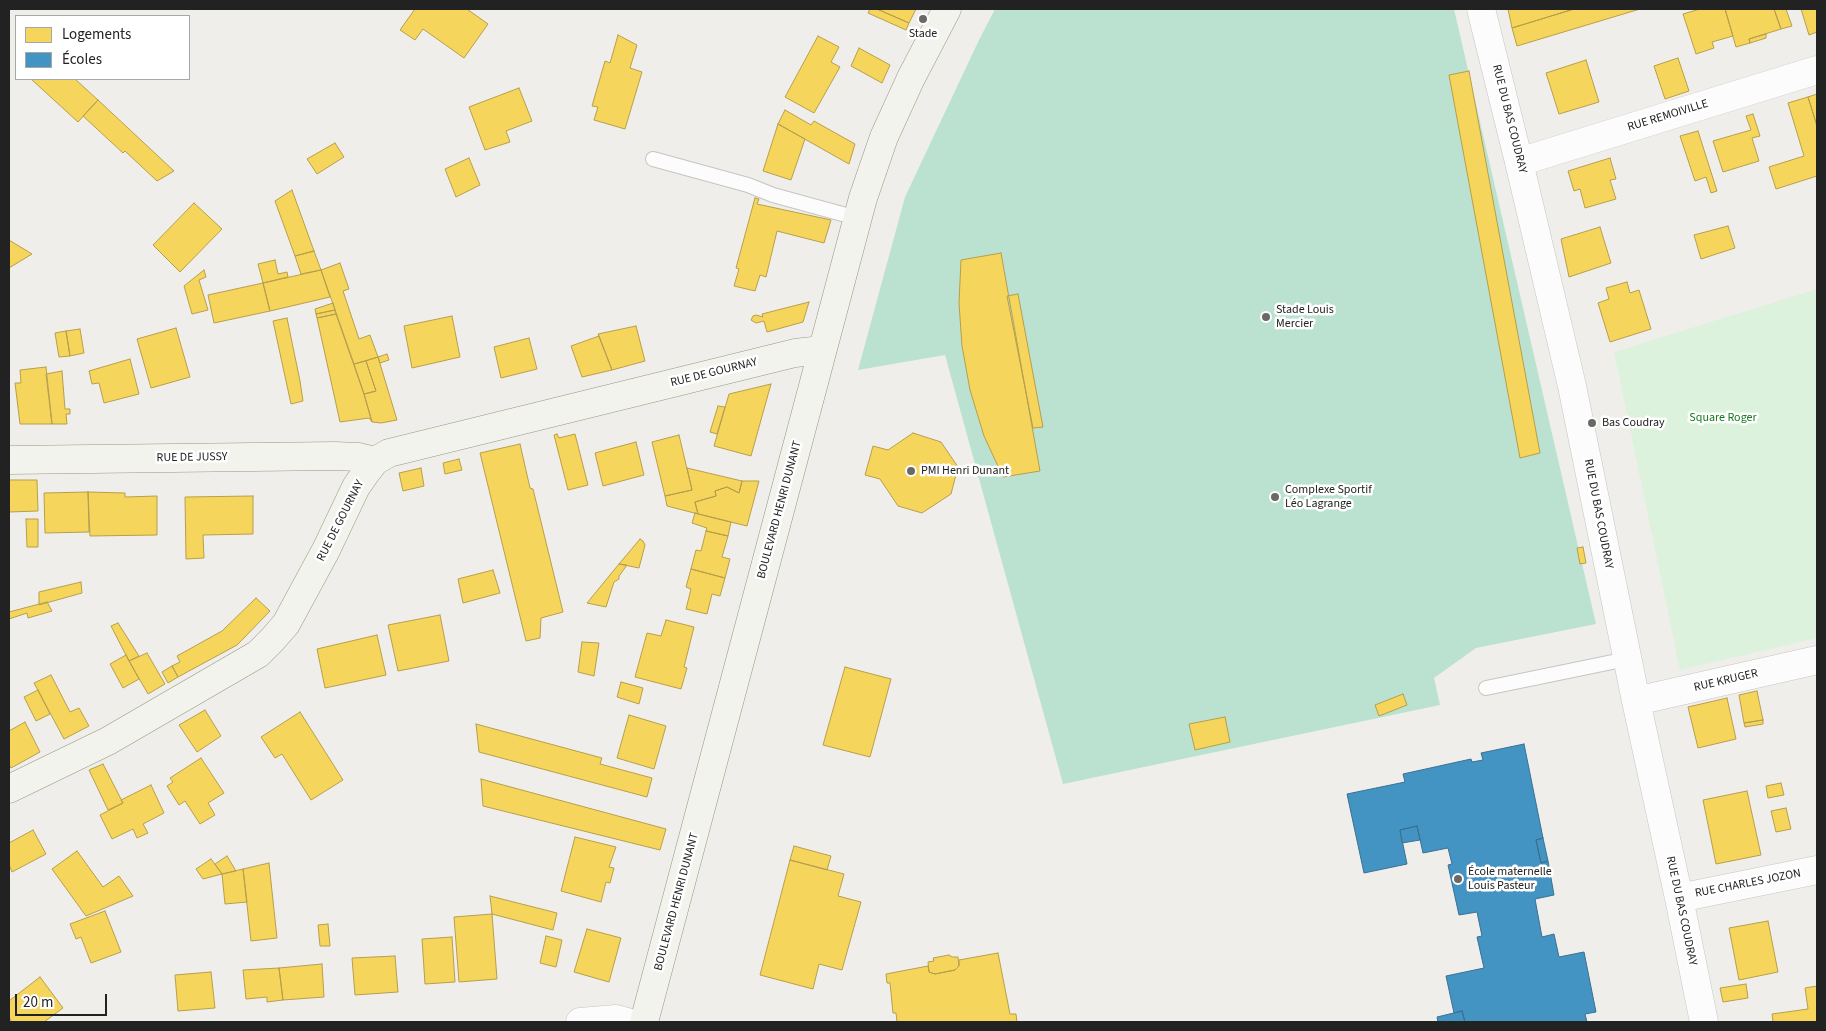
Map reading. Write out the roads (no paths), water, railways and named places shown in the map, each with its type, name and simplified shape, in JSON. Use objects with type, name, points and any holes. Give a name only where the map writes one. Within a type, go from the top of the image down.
[{"type":"street","name":"BOULEVARD HENRI DUNANT","points":[[644,1022],[857,218],[884,137],[911,78],[947,9]]},
{"type":"street","name":"RUE DU BAS COUDRAY","points":[[1481,9],[1520,162],[1572,386],[1636,702],[1704,1022]]},
{"type":"street","name":"RUE REMOIVILLE","points":[[1520,162],[1817,70]]},
{"type":"street","name":"RUE DE GOURNAY","points":[[9,789],[108,741],[258,654],[286,624],[326,550],[356,487],[375,461],[389,453],[795,353],[822,350]]},
{"type":"street","name":"RUE DE JUSSY","points":[[9,460],[336,456],[359,457],[375,461]]},
{"type":"street","name":"RUE KRUGER","points":[[1636,702],[1817,660]]},
{"type":"street","name":"RUE CHARLES JOZON","points":[[1679,898],[1817,870]]},
{"type":"street","points":[[580,1022],[616,1019],[627,1022]]},
{"type":"lane","points":[[653,159],[857,218]]},
{"type":"lane","points":[[1486,688],[1627,658]]},
{"type":"place","name":"Stade","points":[[923,19]]},
{"type":"place","name":"Stade Louis Mercier","points":[[1266,317]]},
{"type":"place","name":"Bas Coudray","points":[[1592,423]]},
{"type":"place","name":"PMI Henri Dunant","points":[[911,471]]},
{"type":"place","name":"Complexe Sportif Léo Lagrange","points":[[1275,497]]},
{"type":"place","name":"École maternelle Louis Pasteur","points":[[1458,879]]},
{"type":"park label","name":"Square Roger","points":[[1723,418]]}]
